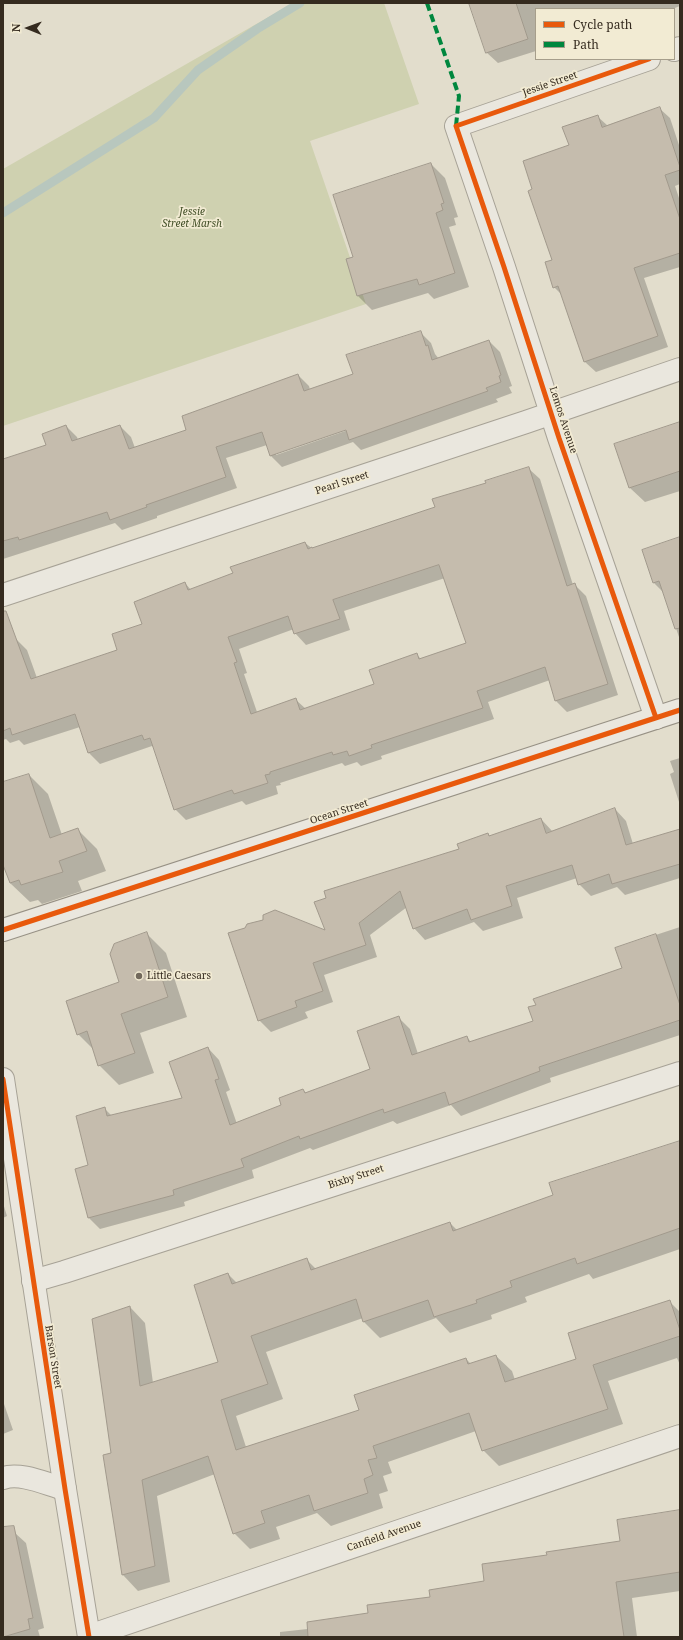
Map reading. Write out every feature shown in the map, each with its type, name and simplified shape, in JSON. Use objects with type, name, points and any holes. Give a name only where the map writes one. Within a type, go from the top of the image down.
[{"type":"street","name":"Jessie Street","points":[[456,126],[646,60]]},
{"type":"street","name":"Lemos Avenue","points":[[456,126],[504,267],[551,413],[656,718]]},
{"type":"street","name":"Pearl Street","points":[[3,595],[680,369]]},
{"type":"street","name":"Ocean Street","points":[[3,930],[680,710]]},
{"type":"street","name":"Bixby Street","points":[[33,1281],[680,1073]]},
{"type":"street","name":"Barson Street","points":[[3,1080],[64,1489],[89,1636]]},
{"type":"street","name":"Canfield Avenue","points":[[89,1636],[680,1436]]},
{"type":"street","points":[[7,1477],[64,1489]]},
{"type":"green space","name":"Jessie Street Marsh","points":[[293,3],[384,3],[419,104],[310,141],[366,304],[3,426],[3,169]]},
{"type":"building","points":[[469,3],[516,3],[528,39],[486,53]]},
{"type":"building","points":[[660,107],[680,167],[680,170],[665,175],[680,219],[680,253],[634,268],[658,336],[584,362],[558,286],[553,288],[545,262],[552,260],[528,191],[532,189],[523,161],[569,145],[562,127],[598,115],[602,127]]},
{"type":"building","points":[[431,163],[444,203],[441,204],[443,210],[436,213],[455,273],[419,285],[417,279],[357,296],[346,259],[353,257],[333,195]]},
{"type":"building","points":[[421,331],[426,346],[428,345],[432,360],[489,340],[501,375],[499,376],[501,382],[486,388],[488,391],[349,440],[346,430],[270,456],[262,432],[216,447],[226,477],[146,505],[147,507],[110,520],[107,512],[19,540],[18,537],[3,541],[3,459],[46,445],[42,434],[66,425],[72,441],[120,425],[129,449],[186,430],[182,416],[298,374],[304,391],[353,374],[346,355]]},
{"type":"building","points":[[680,422],[680,471],[629,488],[614,444]]},
{"type":"building","points":[[529,467],[567,586],[575,583],[608,684],[555,701],[545,667],[477,691],[483,708],[371,745],[372,748],[349,756],[347,751],[333,755],[332,752],[270,772],[270,774],[265,775],[268,783],[234,794],[232,790],[174,810],[150,738],[144,740],[142,735],[88,753],[75,714],[12,735],[10,728],[3,731],[3,611],[6,611],[31,679],[117,650],[112,634],[142,624],[134,602],[185,582],[188,590],[233,573],[230,567],[305,542],[308,549],[312,548],[435,507],[432,499],[486,483],[485,481]],"holes":[[[439,565],[466,643],[419,659],[417,653],[369,670],[374,684],[300,710],[296,698],[251,714],[234,663],[237,662],[228,637],[288,616],[294,634],[340,619],[333,600]]]},
{"type":"building","points":[[680,537],[680,628],[675,629],[659,581],[653,583],[642,550]]},
{"type":"building","points":[[29,774],[50,838],[78,828],[87,851],[59,861],[63,872],[21,885],[19,880],[10,883],[3,865],[3,782]]},
{"type":"building","points":[[615,808],[626,845],[680,829],[680,864],[612,884],[609,874],[578,885],[572,865],[506,886],[512,906],[471,920],[467,909],[413,929],[400,891],[359,923],[366,945],[313,963],[323,991],[295,1001],[297,1007],[258,1021],[228,933],[245,928],[247,924],[263,920],[263,915],[275,910],[325,930],[314,902],[326,898],[324,891],[459,849],[457,844],[488,833],[489,836],[541,818],[546,833]]},
{"type":"building","points":[[147,932],[168,997],[121,1014],[135,1053],[98,1066],[87,1031],[77,1035],[66,1001],[119,982],[110,954],[114,944]]},
{"type":"building","points":[[656,934],[680,1005],[680,1020],[539,1067],[540,1071],[449,1105],[445,1092],[384,1113],[383,1109],[300,1139],[299,1136],[241,1159],[244,1167],[173,1190],[174,1195],[88,1218],[75,1169],[88,1165],[76,1116],[105,1107],[107,1116],[182,1098],[169,1062],[208,1047],[219,1079],[215,1080],[230,1125],[281,1105],[279,1098],[303,1089],[305,1093],[370,1069],[357,1031],[399,1016],[412,1055],[467,1036],[469,1042],[533,1021],[528,1007],[536,1005],[533,999],[622,968],[615,948]]},
{"type":"building","points":[[680,1141],[680,1228],[577,1264],[575,1258],[510,1281],[512,1287],[476,1300],[477,1303],[434,1317],[428,1300],[363,1322],[356,1299],[251,1336],[268,1384],[221,1400],[236,1450],[359,1410],[354,1395],[466,1358],[468,1364],[496,1355],[505,1382],[576,1359],[568,1333],[670,1300],[680,1330],[680,1336],[593,1365],[608,1409],[482,1451],[469,1413],[373,1446],[377,1458],[368,1460],[373,1475],[364,1479],[368,1493],[314,1511],[309,1495],[261,1511],[265,1523],[233,1534],[208,1456],[142,1480],[155,1566],[122,1575],[103,1455],[111,1453],[92,1319],[130,1306],[140,1386],[218,1362],[194,1285],[228,1273],[232,1284],[307,1258],[311,1270],[450,1222],[453,1231],[553,1195],[549,1183]]},
{"type":"building","points":[[680,1510],[680,1572],[616,1582],[624,1637],[308,1637],[307,1622],[368,1613],[367,1605],[430,1597],[429,1590],[484,1581],[482,1564],[547,1555],[546,1552],[620,1541],[617,1520]]},
{"type":"building","points":[[14,1526],[33,1618],[28,1619],[30,1629],[3,1637],[3,1527]]},
{"type":"waterway","name":"Jessie Street Marsh","points":[[3,213],[154,118],[198,70],[257,29],[300,3]]},
{"type":"marked path","points":[[427,3],[459,96],[456,126]]},
{"type":"cycle path","points":[[646,60],[456,126],[504,267],[559,438],[656,718]]},
{"type":"cycle path","points":[[3,930],[680,710]]},
{"type":"cycle path","points":[[3,1079],[89,1637]]},
{"type":"place","name":"Little Caesars","points":[[139,976]]}]
